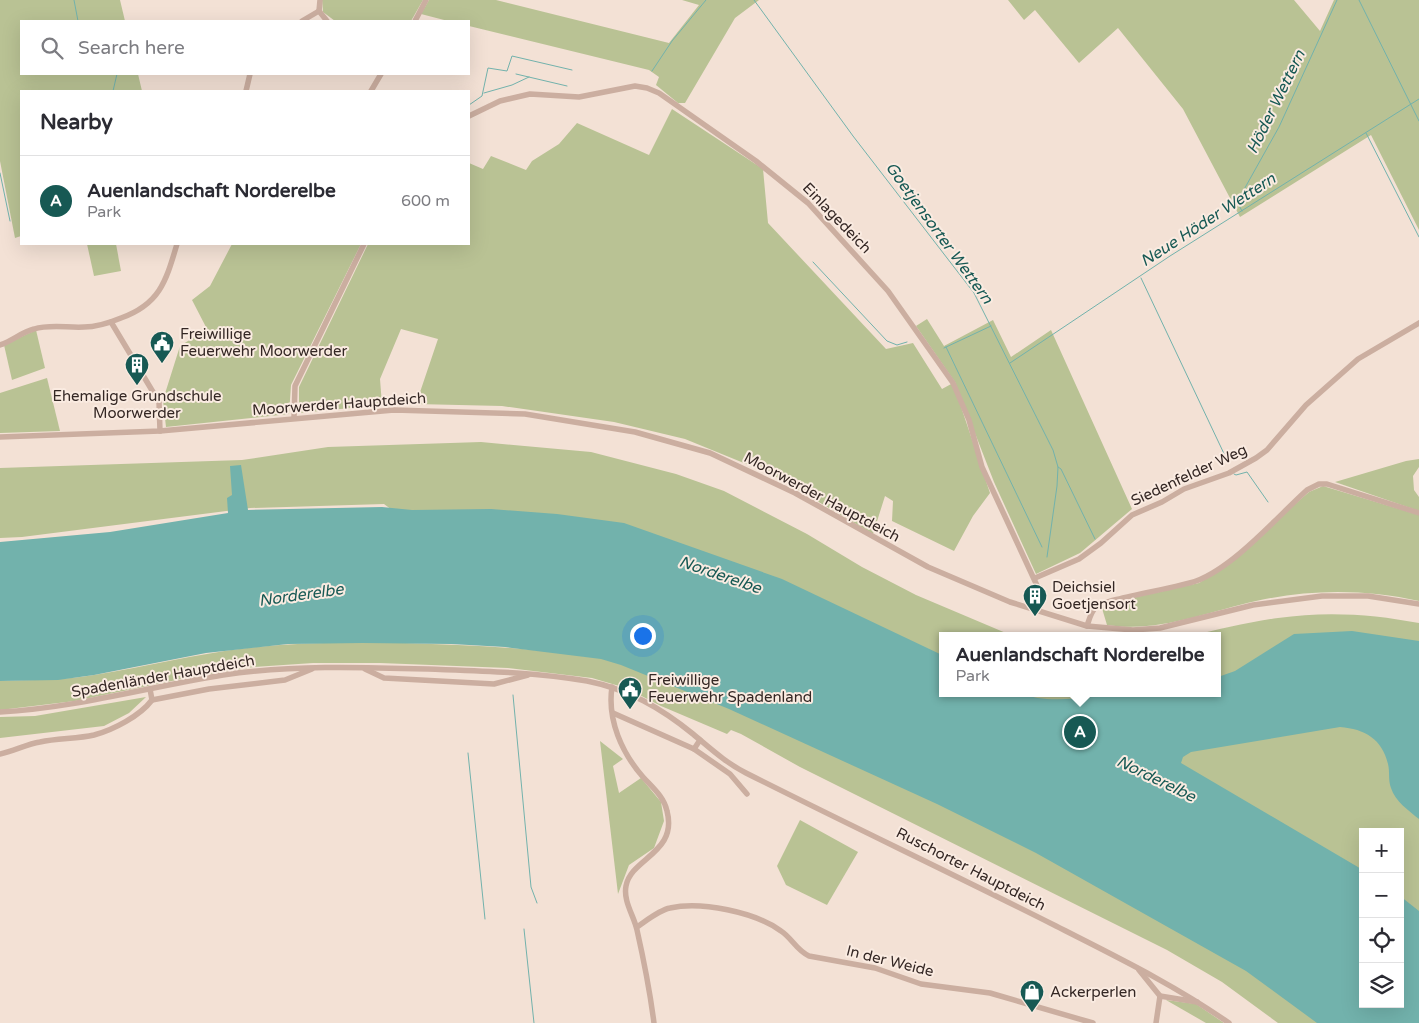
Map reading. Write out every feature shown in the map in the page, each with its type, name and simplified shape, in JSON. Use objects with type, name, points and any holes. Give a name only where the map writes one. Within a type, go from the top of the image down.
[{"type":"street","points":[[320,0],[319,11],[326,20]]},
{"type":"street","points":[[416,20],[426,0]]},
{"type":"street","points":[[304,20],[319,11]]},
{"type":"street","points":[[246,90],[250,75]]},
{"type":"street","points":[[372,90],[380,75]]},
{"type":"street","name":"Einlagedeich","points":[[470,115],[492,104],[521,96],[579,97],[630,86],[647,88],[659,93],[790,187],[808,203],[876,277],[950,377],[969,420],[985,474],[1035,578]]},
{"type":"street","points":[[0,345],[35,328],[87,327],[111,322],[136,313],[154,298],[166,281],[177,245]]},
{"type":"street","points":[[294,418],[295,386],[364,245]]},
{"type":"street","points":[[111,322],[159,402],[160,431]]},
{"type":"street","name":"Siedenfelder Weg","points":[[1035,578],[1079,559],[1101,543],[1132,515],[1162,502],[1184,489],[1229,473],[1256,458],[1267,450],[1306,405],[1358,358],[1419,323]]},
{"type":"street","name":"Moorwerder Hauptdeich","points":[[0,437],[160,431],[394,410],[501,412],[595,424],[659,437],[710,454],[753,472],[928,567],[981,591],[1087,626],[1133,630],[1160,628],[1254,605],[1322,596],[1368,596],[1419,604]]},
{"type":"street","points":[[1087,626],[1093,610],[1100,603],[1155,592],[1207,576],[1251,543],[1312,487],[1327,484],[1419,513]]},
{"type":"street","points":[[1035,578],[1042,597],[1038,611]]},
{"type":"street","points":[[0,754],[41,742],[94,735],[132,717],[152,700],[209,689],[285,680],[316,667]]},
{"type":"street","name":"Spadenländer Hauptdeich","points":[[0,712],[32,710],[98,700],[222,676],[316,667],[532,674],[612,687]]},
{"type":"street","name":"Spadenländer Hauptdeich","points":[[361,668],[384,678],[494,684],[532,674]]},
{"type":"street","points":[[612,687],[613,713],[617,734],[625,754],[660,795],[668,813],[665,838],[658,851],[635,870],[627,883],[626,897],[636,927],[654,1023]]},
{"type":"street","name":"Ruschorter Hauptdeich","points":[[612,687],[644,700],[700,740],[716,755],[742,771],[886,840],[1137,968],[1201,1003],[1229,1023]]},
{"type":"street","points":[[150,689],[152,700]]},
{"type":"street","points":[[613,713],[694,749],[730,774],[747,794]]},
{"type":"street","points":[[694,749],[700,740]]},
{"type":"street","name":"In der Weide","points":[[636,927],[669,908],[724,909],[749,915],[769,923],[783,932],[801,952],[809,956],[875,968],[921,984],[990,993],[1093,1023]]},
{"type":"street","points":[[1137,968],[1160,996],[1201,1003]]},
{"type":"street","points":[[1156,1023],[1160,996]]},
{"type":"green space","points":[[0,0],[120,0],[125,20],[20,20],[20,75],[138,75],[142,90],[20,90],[20,236],[15,238],[0,161]]},
{"type":"green space","points":[[322,0],[423,0],[412,20],[334,20],[323,12]]},
{"type":"green space","points":[[429,0],[496,0],[669,43],[699,5],[682,0],[759,0],[735,18],[685,103],[678,103],[656,85],[659,77],[649,70],[470,26],[470,20],[444,20],[421,14]]},
{"type":"green space","points":[[1008,0],[1294,0],[1320,31],[1334,0],[1419,0],[1419,230],[1371,135],[1240,217],[1183,109],[1118,28],[1079,63],[1035,10],[1024,20]]},
{"type":"green space","points":[[672,109],[763,169],[768,223],[886,349],[913,343],[942,389],[953,383],[990,493],[973,516],[954,551],[892,521],[893,501],[885,496],[873,534],[773,475],[685,439],[614,422],[502,406],[416,404],[438,339],[401,329],[380,379],[382,405],[299,413],[299,387],[368,245],[470,245],[470,163],[483,169],[491,156],[526,170],[532,161],[559,144],[577,123],[649,155]]},
{"type":"green space","points":[[87,245],[116,245],[121,271],[94,276]]},
{"type":"green space","points":[[231,245],[361,245],[291,385],[289,414],[166,427],[163,400],[180,346],[207,329],[192,300],[210,286]]},
{"type":"green space","points":[[927,319],[944,346],[993,320],[1011,357],[1051,330],[1132,509],[1080,553],[1036,574],[994,482],[955,382],[916,326]]},
{"type":"green space","points":[[36,330],[45,368],[12,380],[4,345]]},
{"type":"green space","points":[[47,378],[60,431],[0,433],[0,393]]},
{"type":"green space","points":[[481,442],[591,452],[676,474],[724,491],[807,534],[862,567],[916,595],[1004,632],[939,632],[939,697],[1221,697],[1221,632],[1207,632],[1267,620],[1331,614],[1384,617],[1419,623],[1419,1023],[1278,1023],[1222,982],[1167,950],[800,767],[741,734],[731,730],[727,734],[661,706],[626,688],[592,678],[508,668],[380,663],[313,663],[254,667],[191,677],[75,701],[0,710],[0,681],[82,677],[208,654],[267,646],[345,643],[428,644],[520,649],[589,657],[384,504],[250,508],[22,537],[0,538],[0,468],[242,460],[328,447]]},
{"type":"green space","points":[[1419,459],[1419,467],[1413,476],[1414,490],[1419,497],[1419,511],[1335,482],[1406,461]]},
{"type":"green space","points":[[1323,486],[1419,515],[1419,601],[1379,594],[1338,592],[1296,594],[1256,601],[1164,624],[1126,627],[1107,625],[1101,605],[1199,583],[1217,572],[1309,492]]},
{"type":"green space","points":[[146,697],[129,713],[104,726],[0,738],[0,717],[35,716]]},
{"type":"green space","points":[[600,741],[623,759],[613,766],[619,793],[641,778],[661,802],[664,821],[654,848],[629,865],[618,894]]},
{"type":"green space","points":[[800,820],[858,852],[827,905],[786,885],[777,866]]},
{"type":"green space","points":[[1166,1000],[1196,1004],[1224,1023],[1206,1023]]},
{"type":"water","name":"Norderelbe","points":[[241,465],[248,510],[382,507],[412,510],[491,509],[557,514],[624,523],[782,579],[939,654],[939,697],[1032,697],[1059,699],[1089,697],[1221,697],[1221,676],[1235,671],[1294,634],[1352,631],[1419,641],[1419,819],[1393,793],[1388,764],[1377,742],[1365,733],[1349,728],[1340,727],[1191,752],[1183,757],[1181,763],[1359,868],[1359,1008],[1404,1008],[1404,899],[1419,911],[1419,1023],[1317,1023],[1246,971],[1036,853],[937,804],[729,709],[621,665],[601,659],[505,647],[451,644],[288,644],[206,653],[94,675],[58,680],[0,681],[0,542],[110,532],[228,513],[227,498],[232,495],[230,466]]},
{"type":"waterway","points":[[74,0],[78,20]]},
{"type":"waterway","points":[[652,71],[672,41],[706,0]]},
{"type":"waterway","name":"Goetjensorter Wettern","points":[[754,0],[853,136],[974,293],[1053,450],[1058,467],[1047,557]]},
{"type":"waterway","name":"Höder Wettern","points":[[1242,211],[1237,202],[1279,127],[1337,0]]},
{"type":"waterway","points":[[1359,0],[1419,121]]},
{"type":"waterway","points":[[470,104],[482,96],[488,68],[507,71],[512,56],[572,70]]},
{"type":"waterway","points":[[516,74],[567,86]]},
{"type":"waterway","points":[[113,90],[117,75]]},
{"type":"waterway","points":[[484,93],[512,85],[529,77]]},
{"type":"waterway","name":"Neue Höder Wettern","points":[[1010,363],[1170,256],[1419,99]]},
{"type":"waterway","points":[[1366,133],[1419,237]]},
{"type":"waterway","points":[[0,173],[10,221]]},
{"type":"waterway","points":[[813,262],[887,341],[897,345],[907,342]]},
{"type":"waterway","points":[[1141,278],[1227,460]]},
{"type":"waterway","points":[[944,348],[991,326]]},
{"type":"waterway","points":[[946,347],[1042,547]]},
{"type":"waterway","points":[[1058,467],[1061,469],[1095,539]]},
{"type":"waterway","points":[[1234,474],[1247,472],[1268,502]]},
{"type":"waterway","points":[[513,695],[531,887],[537,903]]},
{"type":"waterway","points":[[468,753],[485,919]]},
{"type":"waterway","points":[[524,929],[534,1023]]},
{"type":"place","name":"Freiwillige Feuerwehr Moorwerder","points":[[162,364]]},
{"type":"place","name":"Ehemalige Grundschule Moorwerder","points":[[137,386]]},
{"type":"place","name":"Deichsiel Goetjensort","points":[[1035,617]]},
{"type":"place","name":"Freiwillige Feuerwehr Spadenland","points":[[630,710]]},
{"type":"place","name":"Auenlandschaft Norderelbe","points":[[1080,732]]},
{"type":"place","name":"Ackerperlen","points":[[1032,1013]]}]
